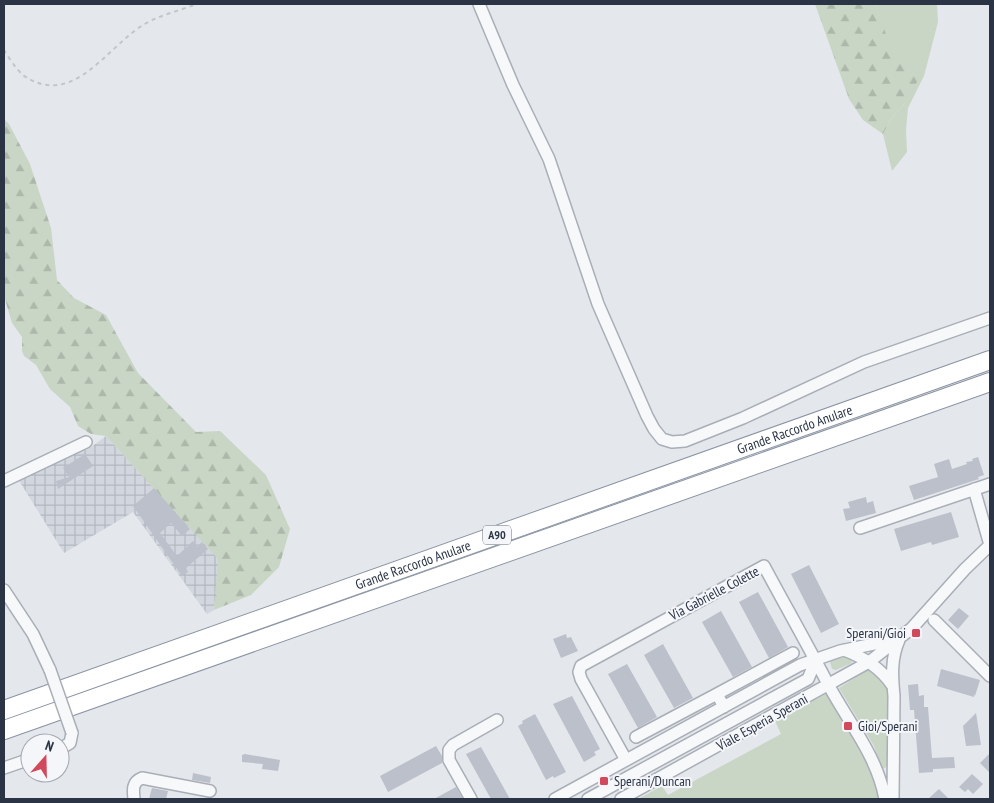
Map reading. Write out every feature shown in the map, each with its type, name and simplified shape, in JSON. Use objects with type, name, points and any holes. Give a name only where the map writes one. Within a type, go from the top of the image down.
[{"type":"highway","name":"Grande Raccordo Anulare","points":[[4,710],[990,360]]},
{"type":"highway","name":"Grande Raccordo Anulare","points":[[4,730],[990,382]]},
{"type":"street","points":[[478,4],[513,85],[549,159],[598,304],[647,416],[662,439],[672,442],[685,441],[702,435],[864,362],[990,318]]},
{"type":"street","points":[[4,481],[86,442]]},
{"type":"street","points":[[860,528],[990,484]]},
{"type":"street","points":[[974,489],[990,545]]},
{"type":"street","name":"Viale Esperia Sperani","points":[[621,799],[869,662],[919,622],[964,569],[990,545]]},
{"type":"street","name":"Via Gabrielle Colette","points":[[626,760],[581,678],[580,668],[584,662],[764,566],[816,660]]},
{"type":"street","points":[[4,590],[33,634],[50,670],[72,733],[70,743]]},
{"type":"street","points":[[934,620],[990,676]]},
{"type":"street","points":[[892,799],[893,660],[900,638]]},
{"type":"street","name":"Viale Esperia Sperani","points":[[555,799],[800,666],[832,653],[900,638]]},
{"type":"street","points":[[844,650],[869,662],[884,673],[892,685]]},
{"type":"street","points":[[636,737],[793,653]]},
{"type":"street","points":[[816,660],[828,684],[868,750],[876,768],[885,799]]},
{"type":"street","name":"Viale Esperia Sperani","points":[[586,799],[808,679],[816,660]]},
{"type":"street","points":[[808,679],[828,684]]},
{"type":"street","points":[[717,694],[724,707]]},
{"type":"street","points":[[717,694],[724,707]]},
{"type":"street","points":[[758,706],[779,713]]},
{"type":"street","points":[[471,799],[449,760],[448,752],[453,745],[497,720]]},
{"type":"street","points":[[669,738],[689,745],[682,766]]},
{"type":"street","points":[[4,768],[20,762]]},
{"type":"street","points":[[134,799],[134,784],[142,778],[210,791]]},
{"type":"street","points":[[586,799],[588,782]]},
{"type":"path","points":[[4,50],[22,74],[42,84],[56,86],[79,79],[143,25],[197,4]]},
{"type":"shaded area","points":[[106,436],[219,559],[214,610],[207,614],[133,512],[64,553],[18,479],[90,448]]},
{"type":"green space","points":[[815,4],[876,4],[893,56],[915,60],[918,80],[905,103],[891,119],[883,134],[863,120],[849,99]]},
{"type":"green space","points":[[876,4],[937,4],[938,22],[924,76],[908,108],[907,152],[892,171],[883,134],[891,119],[905,103]]},
{"type":"green space","points":[[4,119],[9,124],[30,164],[51,228],[57,280],[74,298],[106,315],[138,373],[196,432],[220,431],[266,475],[290,529],[279,567],[251,595],[214,610],[218,559],[106,436],[91,434],[78,426],[70,407],[50,389],[36,365],[24,356],[22,337],[12,323],[4,296]]},
{"type":"green space","points":[[833,658],[851,658],[852,663],[836,670],[832,669],[830,662]]},
{"type":"green space","points":[[869,669],[886,684],[890,693],[889,766],[882,769],[874,746],[839,688]]},
{"type":"green space","points":[[826,694],[864,752],[870,765],[879,799],[638,799],[662,786],[668,795],[781,734],[775,721]]},
{"type":"building","points":[[85,454],[93,466],[58,489],[56,481],[69,477],[63,468]]},
{"type":"building","points":[[978,457],[984,475],[978,477],[979,479],[914,500],[909,486],[938,477],[934,464],[949,459],[952,469],[967,464],[966,462],[973,461],[972,459]]},
{"type":"building","points":[[154,488],[190,529],[182,536],[171,523],[160,533],[177,556],[193,541],[197,547],[202,542],[208,549],[186,568],[188,572],[182,576],[133,506]]},
{"type":"building","points":[[866,497],[867,503],[873,501],[876,513],[846,521],[843,509],[850,508],[848,502]]},
{"type":"building","points":[[951,512],[959,537],[932,545],[931,542],[901,551],[894,529]]},
{"type":"building","points":[[809,565],[839,624],[821,633],[791,574]]},
{"type":"building","points":[[758,592],[788,647],[769,658],[739,602]]},
{"type":"building","points":[[959,608],[969,616],[958,629],[948,620]]},
{"type":"building","points":[[721,611],[752,667],[733,677],[702,622]]},
{"type":"building","points":[[566,634],[567,638],[571,637],[578,651],[561,658],[553,639]]},
{"type":"building","points":[[663,644],[693,698],[674,708],[644,655]]},
{"type":"building","points":[[627,664],[657,717],[638,728],[608,674]]},
{"type":"building","points":[[941,669],[980,680],[975,696],[974,694],[974,697],[937,686]]},
{"type":"building","points":[[918,684],[919,696],[924,695],[924,707],[928,707],[932,758],[954,757],[955,768],[933,769],[933,772],[919,773],[914,710],[910,710],[908,685]]},
{"type":"building","points":[[572,696],[600,749],[594,752],[596,755],[584,762],[553,704]]},
{"type":"building","points":[[976,713],[981,745],[966,746],[963,726]]},
{"type":"building","points":[[535,714],[566,772],[546,780],[518,726],[523,723],[522,721]]},
{"type":"building","points":[[436,746],[442,756],[442,763],[388,792],[380,776]]},
{"type":"building","points":[[481,747],[510,799],[491,799],[466,754]]},
{"type":"building","points":[[990,753],[990,773],[980,763]]},
{"type":"building","points":[[242,755],[280,760],[278,771],[262,769],[263,764],[242,762]]},
{"type":"building","points":[[193,773],[211,777],[210,783],[192,780]]},
{"type":"building","points":[[972,774],[983,784],[973,794],[968,789],[965,792],[959,787]]},
{"type":"building","points":[[456,787],[463,799],[434,799]]},
{"type":"building","points":[[152,788],[168,791],[166,799],[149,799]]},
{"type":"building","points":[[939,789],[949,799],[928,799]]},
{"type":"place","name":"Sperani/Gioi","points":[[916,633]]},
{"type":"place","name":"Gioi/Sperani","points":[[848,726]]},
{"type":"place","name":"Sperani/Duncan","points":[[604,781]]}]
